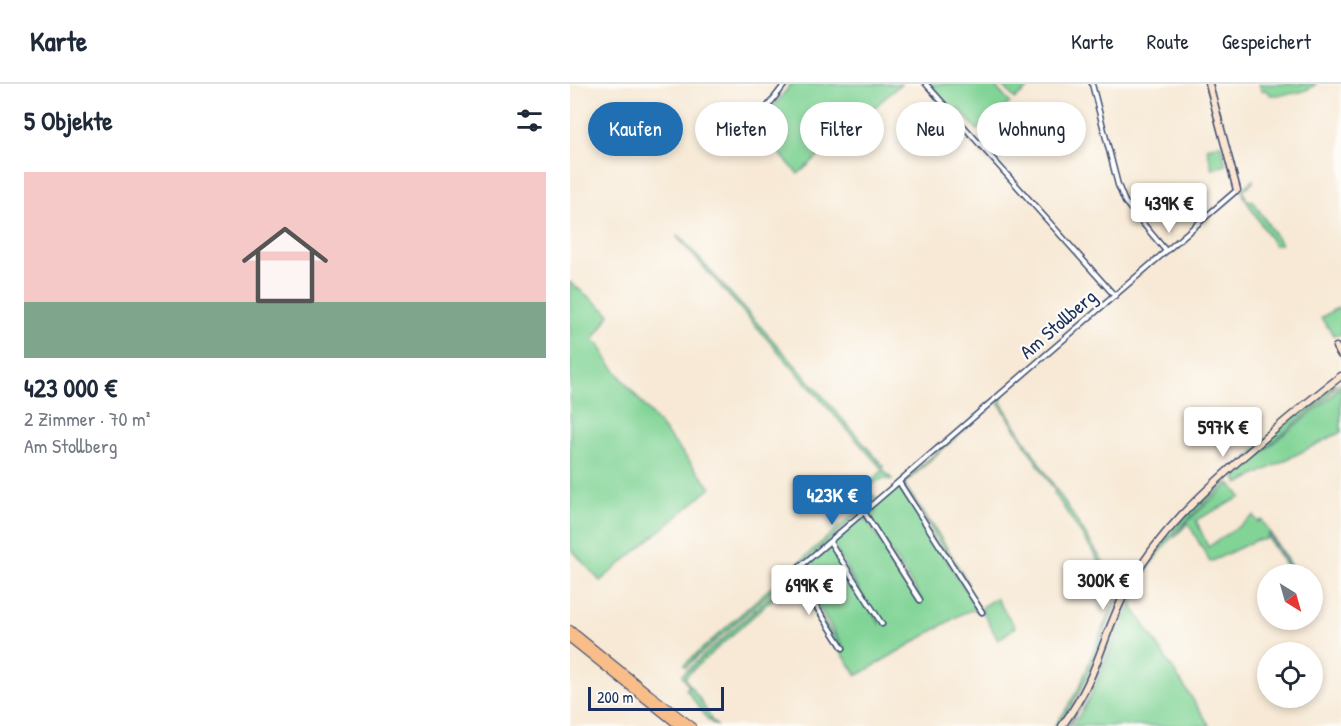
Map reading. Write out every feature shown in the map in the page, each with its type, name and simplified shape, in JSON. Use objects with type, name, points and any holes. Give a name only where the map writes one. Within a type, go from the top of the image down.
[{"type":"highway","points":[[570,630],[691,726]]},
{"type":"highway","points":[[570,638],[680,726]]},
{"type":"main road","points":[[1209,84],[1238,190]]},
{"type":"main road","points":[[1336,347],[1341,355]]},
{"type":"main road","points":[[1062,726],[1089,682],[1111,622],[1130,584],[1166,532],[1226,472],[1288,417],[1341,376]]},
{"type":"street","points":[[771,102],[785,84]]},
{"type":"street","points":[[926,84],[1115,296]]},
{"type":"street","points":[[1092,84],[1118,185],[1125,202],[1166,251]]},
{"type":"street","name":"Am Stollberg","points":[[843,648],[794,572],[1238,190]]},
{"type":"street","points":[[899,482],[982,612]]},
{"type":"street","points":[[864,512],[921,600]]},
{"type":"street","points":[[830,542],[882,624]]},
{"type":"green space","points":[[791,84],[901,84],[880,102],[800,102],[800,156],[819,156],[798,174],[782,156],[788,156],[788,102],[777,102]]},
{"type":"green space","points":[[928,84],[993,84],[1009,102],[977,102],[977,130],[965,116],[965,102],[944,102]]},
{"type":"green space","points":[[1001,84],[1033,84],[1015,99]]},
{"type":"green space","points":[[1259,84],[1316,84],[1301,92],[1271,95],[1266,90],[1262,91]]},
{"type":"green space","points":[[1221,144],[1226,165],[1212,169],[1207,148]]},
{"type":"green space","points":[[1253,180],[1243,191],[1247,200],[1253,201],[1281,244],[1274,245],[1244,197],[1242,189]]},
{"type":"green space","points":[[679,236],[813,385],[884,467],[882,469],[677,237]]},
{"type":"green space","points":[[570,282],[610,314],[593,340],[599,344],[611,365],[711,488],[600,581],[570,548]]},
{"type":"green space","points":[[1338,307],[1341,312],[1341,335],[1334,335],[1321,318]]},
{"type":"green space","points":[[1337,383],[1329,395],[1234,475],[1249,456]]},
{"type":"green space","points":[[1341,383],[1341,432],[1238,484],[1235,478],[1278,439],[1332,396]]},
{"type":"green space","points":[[1001,395],[1003,406],[1114,579],[1120,582],[1124,580],[1129,570],[1133,573],[1111,616],[1079,694],[1058,726],[1054,726],[1080,686],[1119,594],[1000,405],[997,399]]},
{"type":"green space","points":[[994,401],[905,483],[968,583],[966,584],[904,486],[903,482]]},
{"type":"green space","points":[[883,470],[893,480],[880,480],[868,489],[877,498],[686,667],[684,665],[861,508],[863,504],[858,494]]},
{"type":"green space","points":[[1223,482],[1227,482],[1176,532],[1144,574],[1119,623],[1093,684],[1074,718],[1067,726],[1083,701],[1117,618],[1137,579],[1173,530],[1202,499]]},
{"type":"green space","points":[[1230,483],[1241,497],[1196,520],[1208,547],[1254,516],[1258,522],[1262,520],[1290,564],[1269,534],[1267,535],[1286,564],[1268,538],[1256,540],[1210,562],[1188,523],[1174,538],[1189,520]]},
{"type":"green space","points":[[900,488],[981,613],[972,610],[963,613],[857,675],[811,609],[801,590],[793,589],[777,595],[686,676],[686,680],[717,726],[708,720],[686,689],[689,687],[682,675],[792,577],[798,581],[820,617],[844,647],[799,576],[800,571],[828,547],[880,625],[833,545],[833,541],[862,517],[865,517],[919,601],[922,600],[868,515],[868,512]]},
{"type":"green space","points":[[1137,593],[1132,606],[1210,726],[1072,726],[1091,695]]},
{"type":"green space","points":[[996,598],[1015,627],[998,640],[982,610],[983,606]]}]
